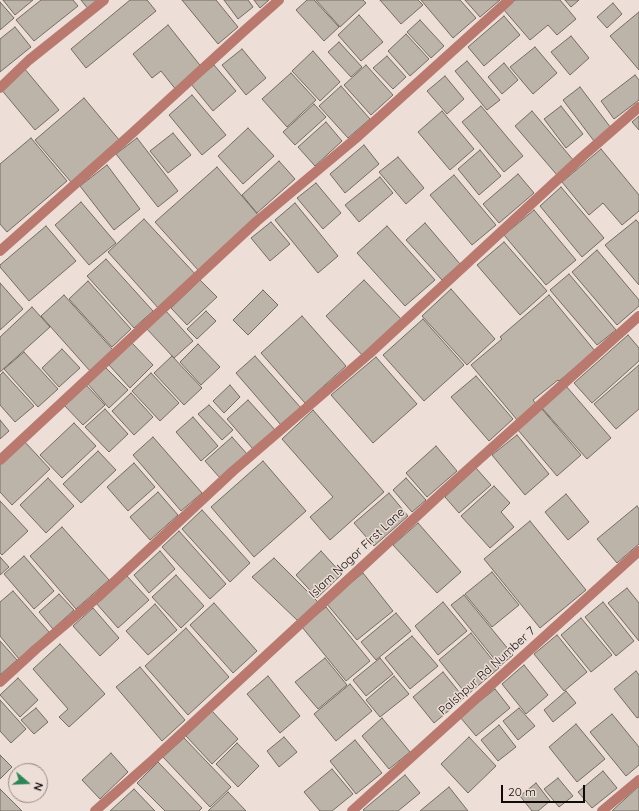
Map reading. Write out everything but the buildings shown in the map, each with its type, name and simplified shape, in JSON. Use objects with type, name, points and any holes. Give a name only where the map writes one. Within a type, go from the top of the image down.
[{"type":"street","points":[[0,88],[29,60],[104,0]]},
{"type":"street","points":[[0,251],[279,0]]},
{"type":"street","points":[[0,460],[257,221],[355,139],[509,0]]},
{"type":"street","points":[[0,682],[36,649],[98,597],[232,472],[369,354],[570,168],[639,107]]},
{"type":"street","name":"Islam Nogor First Lane","points":[[95,811],[445,490],[639,316]]},
{"type":"street","name":"Palshpur Rd Number 7","points":[[352,811],[639,551]]},
{"type":"street","points":[[602,811],[639,780]]}]
